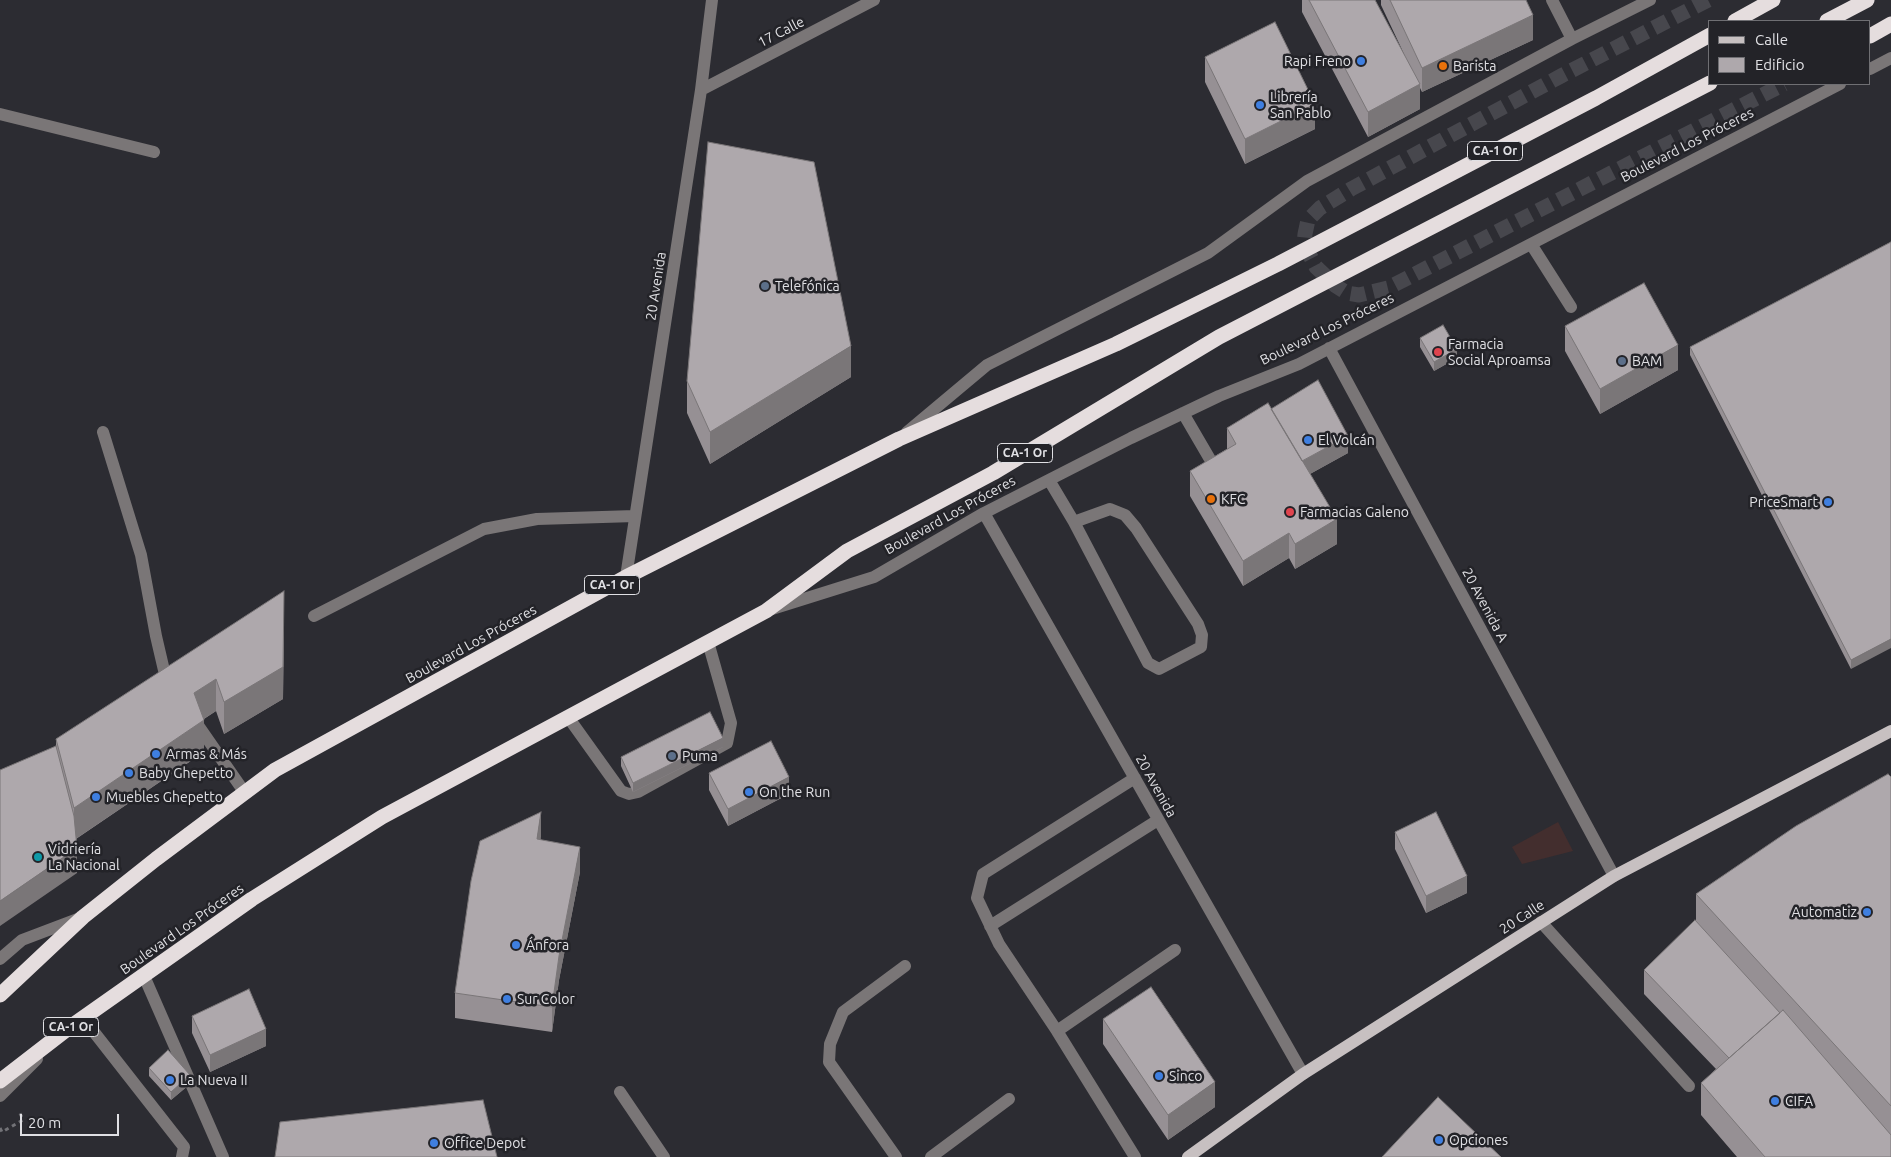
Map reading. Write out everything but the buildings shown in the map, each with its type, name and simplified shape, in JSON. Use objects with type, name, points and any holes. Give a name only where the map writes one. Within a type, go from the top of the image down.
[{"type":"highway","points":[[1737,20],[1773,0]]},
{"type":"highway","points":[[1829,20],[1867,0]]},
{"type":"highway","points":[[1871,35],[1891,24]]},
{"type":"highway","name":"Boulevard Los Próceres","points":[[0,995],[82,917],[275,770],[626,577],[899,439],[1116,344],[1278,264],[1596,98],[1708,36]]},
{"type":"highway","name":"Boulevard Los Próceres","points":[[0,1081],[66,1030],[252,899],[382,817],[766,611],[848,550],[993,473],[1219,337],[1708,85]]},
{"type":"main road","name":"20 Calle","points":[[1188,1157],[1303,1074],[1614,876],[1891,731]]},
{"type":"street","name":"20 Avenida","points":[[626,577],[701,90],[712,0]]},
{"type":"street","name":"17 Calle","points":[[701,90],[874,0]]},
{"type":"street","points":[[1552,0],[1572,39]]},
{"type":"street","name":"Boulevard Los Próceres","points":[[899,439],[987,364],[1208,253],[1307,181],[1572,39],[1650,0]]},
{"type":"street","points":[[1871,68],[1891,58]]},
{"type":"street","name":"Boulevard Los Próceres","points":[[766,611],[874,577],[984,513],[1183,413],[1219,396],[1299,364],[1838,85]]},
{"type":"street","points":[[0,114],[154,152]]},
{"type":"street","points":[[1532,244],[1571,307]]},
{"type":"street","name":"20 Avenida A","points":[[1329,348],[1614,876]]},
{"type":"street","points":[[1183,413],[1223,482]]},
{"type":"street","points":[[103,432],[141,554],[166,679],[176,694]]},
{"type":"street","points":[[1049,480],[1074,522],[1148,663],[1159,669],[1201,647],[1202,635],[1198,624],[1136,528],[1125,515],[1110,509],[1074,522]]},
{"type":"street","name":"20 Avenida","points":[[984,513],[1303,1074]]},
{"type":"street","points":[[314,616],[484,528],[537,519],[635,516]]},
{"type":"street","points":[[568,717],[621,791],[629,794],[638,792],[728,743],[731,723],[708,642]]},
{"type":"street","points":[[186,709],[245,793]]},
{"type":"street","points":[[1134,778],[983,874],[977,898],[999,944],[1057,1031],[1135,1157]]},
{"type":"street","points":[[990,926],[1158,820]]},
{"type":"street","name":"Boulevard Los Próceres","points":[[0,959],[22,940],[82,917]]},
{"type":"street","points":[[1541,922],[1689,1086]]},
{"type":"street","points":[[1057,1031],[1175,950]]},
{"type":"street","points":[[896,1157],[829,1062],[830,1044],[843,1012],[905,966]]},
{"type":"street","points":[[144,976],[223,1157]]},
{"type":"street","points":[[83,1018],[184,1147],[182,1157]]},
{"type":"street","name":"Boulevard Los Próceres","points":[[0,1096],[66,1030]]},
{"type":"street","points":[[620,1092],[664,1157]]},
{"type":"street","points":[[931,1157],[1009,1099]]},
{"type":"path","points":[[1,1130],[23,1120],[18,1111],[11,1114]]},
{"type":"shaded area","points":[[1558,822],[1573,851],[1522,864],[1512,847]]},
{"type":"tunnel","points":[[1708,0],[1561,76],[1351,189],[1320,208],[1308,220],[1304,244],[1316,267],[1336,286],[1347,293],[1359,295],[1388,288],[1782,85]]},
{"type":"place","name":"Rapi Freno","points":[[1361,61]]},
{"type":"place","name":"Barista","points":[[1443,66]]},
{"type":"place","name":"Librería San Pablo","points":[[1260,105]]},
{"type":"place","name":"Telefónica","points":[[765,286]]},
{"type":"place","name":"Farmacia Social Aproamsa","points":[[1438,352]]},
{"type":"place","name":"BAM","points":[[1622,361]]},
{"type":"place","name":"El Volcán","points":[[1308,440]]},
{"type":"place","name":"KFC","points":[[1211,499]]},
{"type":"place","name":"PriceSmart","points":[[1828,502]]},
{"type":"place","name":"Farmacias Galeno","points":[[1290,512]]},
{"type":"place","name":"Armas & Más","points":[[156,754]]},
{"type":"place","name":"Puma","points":[[672,756]]},
{"type":"place","name":"Baby Ghepetto","points":[[129,773]]},
{"type":"place","name":"On the Run","points":[[749,792]]},
{"type":"place","name":"Muebles Ghepetto","points":[[96,797]]},
{"type":"place","name":"Vidriería La Nacional","points":[[38,857]]},
{"type":"place","name":"Automatiz","points":[[1867,912]]},
{"type":"place","name":"Ánfora","points":[[516,945]]},
{"type":"place","name":"Sur Color","points":[[507,999]]},
{"type":"place","name":"Sinco","points":[[1159,1076]]},
{"type":"place","name":"La Nueva II","points":[[170,1080]]},
{"type":"place","name":"CIFA","points":[[1775,1101]]},
{"type":"place","name":"Opciones","points":[[1439,1140]]},
{"type":"place","name":"Office Depot","points":[[434,1143]]}]
